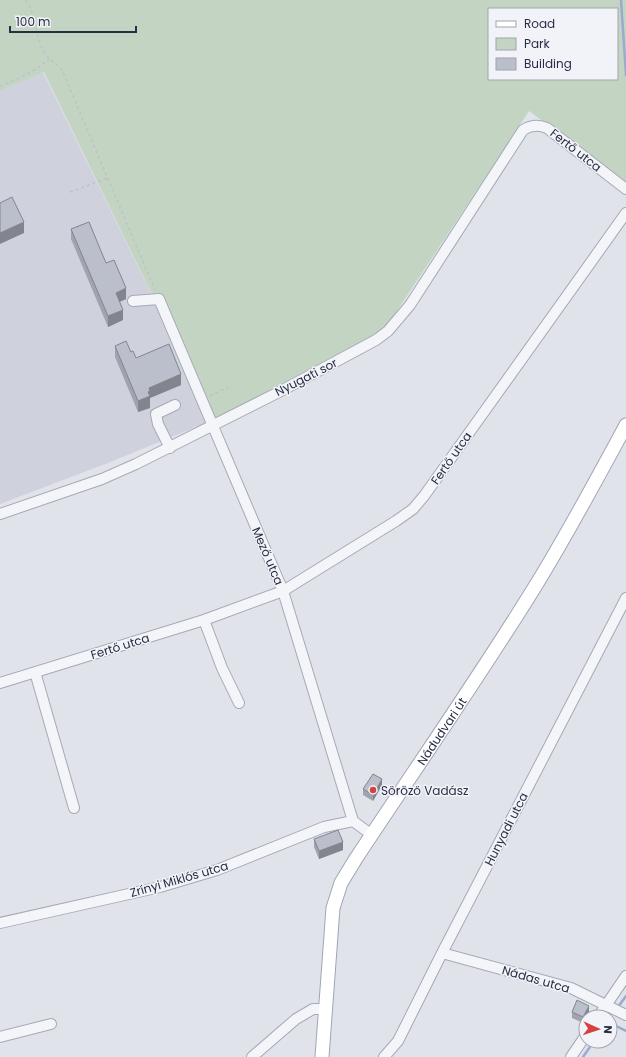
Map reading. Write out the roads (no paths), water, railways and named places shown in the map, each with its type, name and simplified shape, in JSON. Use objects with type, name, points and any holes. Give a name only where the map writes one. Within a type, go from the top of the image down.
[{"type":"main road","name":"Nádudvari út","points":[[322,1057],[333,908],[341,883],[482,670],[536,585],[626,425]]},
{"type":"street","name":"Fertő utca","points":[[523,130],[534,125],[547,128],[626,189]]},
{"type":"street","name":"Nyugati sor","points":[[0,514],[102,479],[170,448],[364,348],[388,331],[410,305],[523,130]]},
{"type":"street","name":"Fertő utca","points":[[0,683],[204,620],[283,591],[377,534],[413,509],[626,213]]},
{"type":"street","name":"Mező utca","points":[[133,301],[159,299],[173,342],[214,425],[283,591],[354,821]]},
{"type":"street","points":[[170,448],[158,424],[156,414],[174,405]]},
{"type":"street","name":"Hunyadi utca","points":[[384,1057],[398,1041],[626,598]]},
{"type":"street","points":[[204,620],[222,668],[239,703]]},
{"type":"street","points":[[35,672],[74,808]]},
{"type":"street","points":[[354,821],[372,835]]},
{"type":"street","name":"Zrínyi Miklós utca","points":[[0,923],[160,887],[217,870],[324,827],[354,821]]},
{"type":"street","name":"Nádas utca","points":[[442,953],[571,988],[626,1015]]},
{"type":"street","points":[[604,1009],[626,976]]},
{"type":"street","points":[[252,1057],[296,1019],[313,1009],[325,1009]]},
{"type":"street","points":[[0,1037],[51,1024]]},
{"type":"street","points":[[570,1057],[578,1046]]},
{"type":"waterway","points":[[621,0],[626,75]]},
{"type":"waterway","points":[[618,1007],[626,996]]},
{"type":"waterway","points":[[618,1027],[626,1031]]},
{"type":"waterway","points":[[583,1057],[588,1049]]},
{"type":"place","name":"Söröző Vadász","points":[[373,790]]}]
